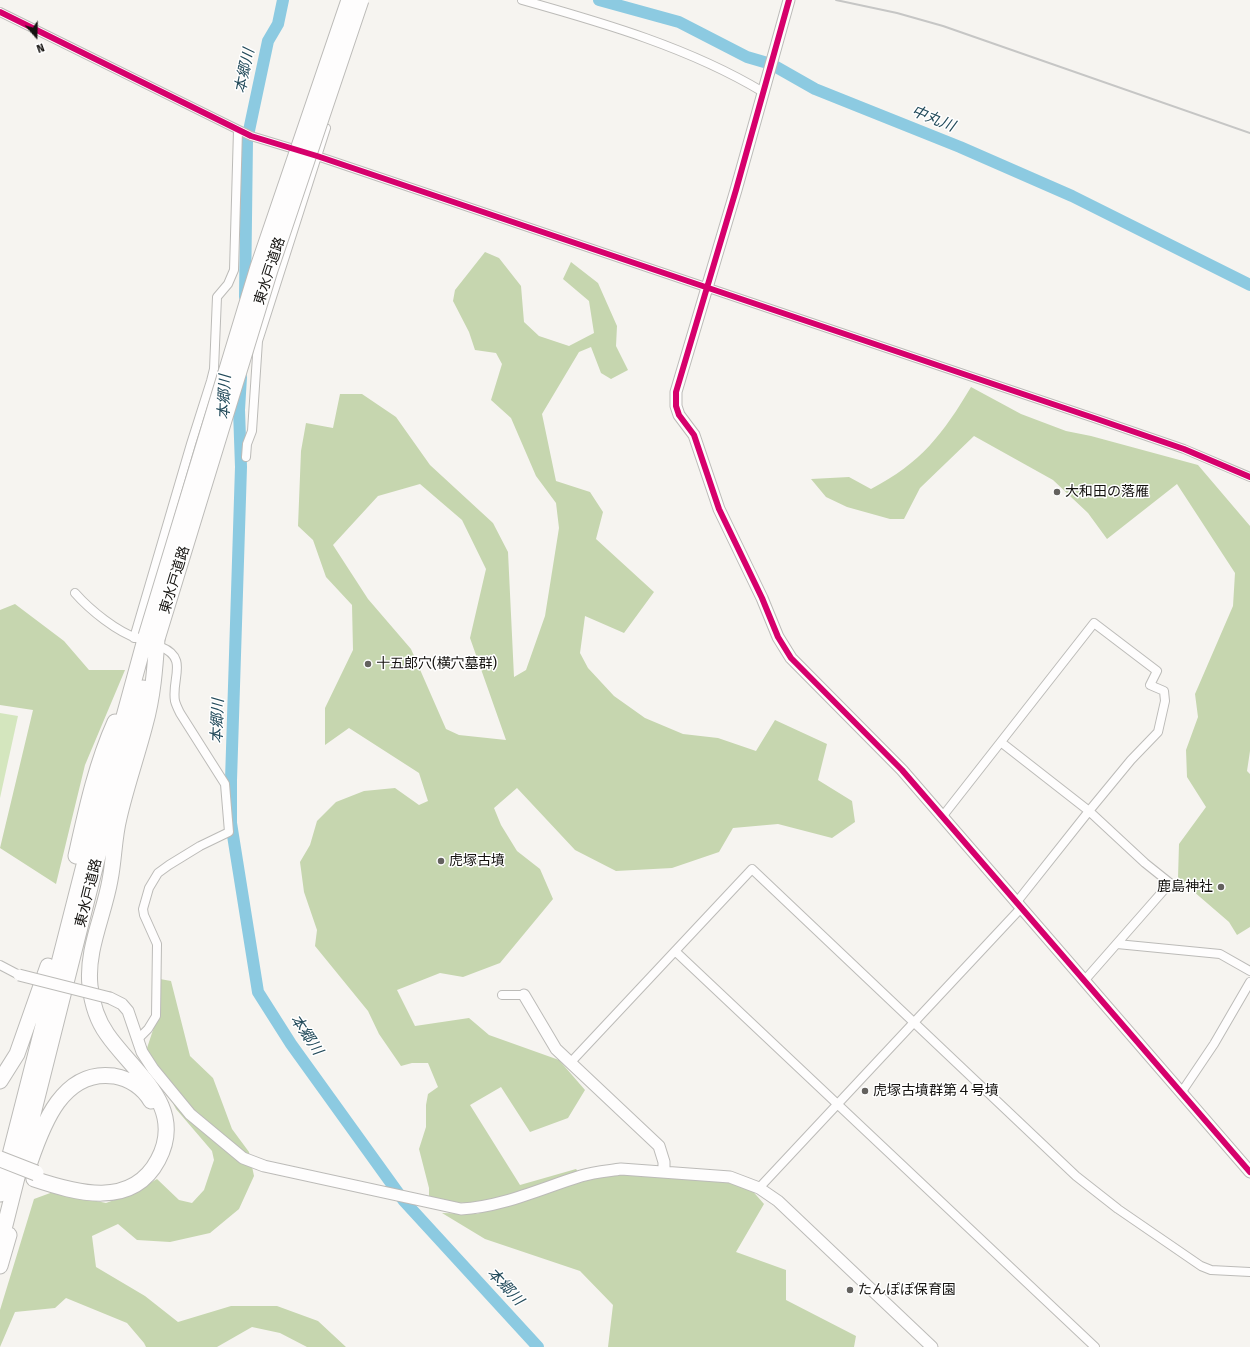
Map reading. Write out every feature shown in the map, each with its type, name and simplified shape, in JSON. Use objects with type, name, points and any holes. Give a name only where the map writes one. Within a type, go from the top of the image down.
[{"type":"highway","name":"東水戸道路","points":[[6,1165],[105,828],[148,640],[258,267],[349,0]]},
{"type":"highway","name":"東水戸道路","points":[[6,1165],[133,682],[361,0]]},
{"type":"highway","points":[[6,1165],[80,1193],[106,1194],[128,1188],[146,1176],[159,1159],[165,1139],[166,1130],[164,1113],[156,1095],[143,1075],[114,1044],[102,1026],[93,1005],[90,985],[93,950],[110,880],[119,819],[146,723],[155,676],[148,640]]},
{"type":"highway","points":[[0,1081],[17,1054],[48,967],[70,884],[83,822],[106,743],[133,682]]},
{"type":"highway","points":[[0,1266],[37,1141],[47,1117],[59,1100],[81,1082],[99,1076],[108,1076],[132,1082],[150,1100],[159,1125],[158,1144],[150,1162],[136,1176],[116,1186],[93,1188],[35,1176]]},
{"type":"highway","points":[[0,1194],[6,1165]]},
{"type":"highway","points":[[0,1245],[6,1165]]},
{"type":"street","points":[[522,0],[573,14],[672,49],[735,75],[763,92]]},
{"type":"street","points":[[789,0],[707,289],[676,392],[676,406],[679,415],[694,435],[719,509],[762,598],[778,636],[791,658],[902,770],[1250,1172]]},
{"type":"street","points":[[0,12],[249,135],[317,156],[1162,442],[1250,477]]},
{"type":"street","points":[[246,457],[247,444],[253,426],[258,341],[326,128]]},
{"type":"street","points":[[148,640],[214,369],[217,297],[228,284],[234,270],[238,130]]},
{"type":"street","points":[[75,593],[82,601],[126,635],[148,640],[171,652],[176,660],[175,700],[180,713],[225,784],[228,832],[200,846],[158,873],[149,888],[144,915],[157,944],[156,1016],[148,1029],[138,1039]]},
{"type":"street","points":[[759,1188],[914,1022],[1018,905],[1089,811],[1131,760],[1158,732],[1165,701],[1164,691],[1150,685],[1157,671],[1094,622],[1002,743],[942,817]]},
{"type":"street","points":[[1002,743],[1089,811],[1145,863],[1170,883],[1084,981]]},
{"type":"street","points":[[571,1062],[752,869],[1076,1176],[1118,1209],[1201,1266],[1211,1270],[1250,1272]]},
{"type":"street","points":[[1117,944],[1220,954],[1250,971]]},
{"type":"street","points":[[675,951],[1095,1347]]},
{"type":"street","points":[[0,966],[19,975],[110,998],[122,1004],[128,1011],[142,1052],[153,1069],[190,1114],[243,1158],[264,1166],[445,1207],[461,1209],[479,1208],[583,1175],[621,1169],[730,1176],[759,1188],[784,1207],[932,1347]]},
{"type":"street","points":[[1181,1093],[1214,1044],[1250,982]]},
{"type":"street","points":[[502,996],[524,995],[556,1049],[659,1146],[664,1162],[664,1171]]},
{"type":"green space","points":[[485,252],[499,258],[521,286],[524,322],[539,336],[569,346],[594,333],[589,301],[563,279],[571,262],[598,283],[617,326],[616,346],[628,370],[611,379],[601,373],[591,347],[579,352],[542,414],[556,481],[590,492],[603,512],[596,539],[654,592],[624,633],[585,616],[580,653],[588,668],[614,696],[645,718],[683,734],[718,738],[756,751],[775,720],[827,744],[818,780],[852,801],[855,822],[832,838],[778,824],[733,828],[719,852],[672,868],[616,871],[575,850],[517,788],[494,808],[501,825],[517,851],[540,869],[553,899],[500,963],[463,977],[440,973],[397,990],[415,1026],[469,1018],[489,1035],[559,1060],[585,1090],[568,1118],[530,1132],[501,1087],[470,1105],[520,1185],[576,1169],[580,1174],[510,1196],[482,1202],[469,1203],[449,1202],[429,1198],[429,1188],[419,1149],[426,1127],[426,1105],[428,1094],[438,1087],[428,1063],[412,1063],[401,1066],[379,1034],[368,1011],[315,946],[317,930],[304,892],[300,862],[310,845],[317,821],[336,802],[364,791],[395,788],[419,805],[428,801],[419,773],[349,728],[325,745],[325,708],[353,650],[352,605],[326,577],[313,540],[298,526],[301,451],[306,423],[333,428],[340,394],[362,394],[396,417],[430,465],[493,523],[508,552],[514,677],[526,670],[545,616],[559,528],[556,503],[536,476],[511,418],[491,400],[502,364],[496,353],[475,350],[469,332],[453,301],[455,290]],"holes":[[[420,484],[462,520],[486,569],[470,638],[506,740],[459,735],[446,729],[411,649],[368,599],[333,545],[378,496]]]},
{"type":"green space","points":[[971,387],[1021,414],[1066,431],[1091,436],[1198,465],[1250,526],[1250,751],[1247,771],[1250,774],[1250,927],[1237,935],[1229,922],[1178,878],[1179,844],[1206,807],[1187,777],[1186,750],[1198,717],[1195,694],[1233,606],[1235,573],[1177,484],[1107,539],[1088,513],[1053,480],[974,436],[920,488],[904,519],[890,519],[847,507],[826,497],[811,479],[849,477],[871,489],[889,479],[904,469],[929,446],[951,419]]},
{"type":"green space","points":[[15,604],[64,641],[89,670],[125,670],[85,765],[56,884],[0,848],[33,710],[0,705],[0,610]]},
{"type":"green space","points":[[0,713],[18,716],[0,798]]},
{"type":"green space","points":[[160,979],[171,981],[190,1056],[213,1078],[232,1129],[249,1152],[254,1176],[239,1209],[210,1233],[170,1242],[137,1240],[118,1224],[92,1236],[96,1267],[145,1296],[178,1322],[231,1306],[277,1306],[318,1321],[346,1347],[307,1347],[280,1333],[252,1327],[217,1347],[146,1347],[127,1323],[66,1298],[55,1308],[15,1312],[0,1347],[0,1310],[34,1199],[53,1192],[106,1203],[131,1194],[157,1179],[179,1200],[192,1203],[204,1190],[214,1160],[212,1151],[176,1109],[146,1051],[159,1012]]},
{"type":"green space","points":[[620,1173],[723,1180],[750,1188],[764,1204],[736,1252],[786,1270],[786,1300],[856,1336],[854,1347],[608,1347],[613,1305],[580,1271],[485,1239],[442,1213],[477,1214],[583,1179]]},
{"type":"waterway","name":"本郷川","points":[[245,297],[247,140],[268,41],[278,24],[283,0]]},
{"type":"waterway","name":"中丸川","points":[[599,0],[679,22],[747,57],[771,64],[815,89],[960,147],[1072,196],[1250,285]]},
{"type":"waterway","name":"本郷川","points":[[241,377],[239,410],[241,467],[231,780],[231,823],[258,992],[291,1044],[404,1201],[538,1347]]},
{"type":"railway","points":[[836,0],[897,13],[943,26],[1250,133]]},
{"type":"cycle path","points":[[789,0],[736,190],[676,392],[676,406],[679,415],[694,435],[719,509],[762,598],[778,637],[791,658],[902,770],[1250,1172]]},
{"type":"cycle path","points":[[0,12],[251,136],[317,156],[1094,418],[1184,449],[1250,477]]},
{"type":"place","name":"大和田の落雁","points":[[1057,492]]},
{"type":"place","name":"十五郎穴(横穴墓群)","points":[[368,664]]},
{"type":"place","name":"虎塚古墳","points":[[441,861]]},
{"type":"place","name":"鹿島神社","points":[[1221,887]]},
{"type":"place","name":"虎塚古墳群第４号墳","points":[[865,1091]]},
{"type":"place","name":"たんぽぽ保育園","points":[[850,1290]]}]
